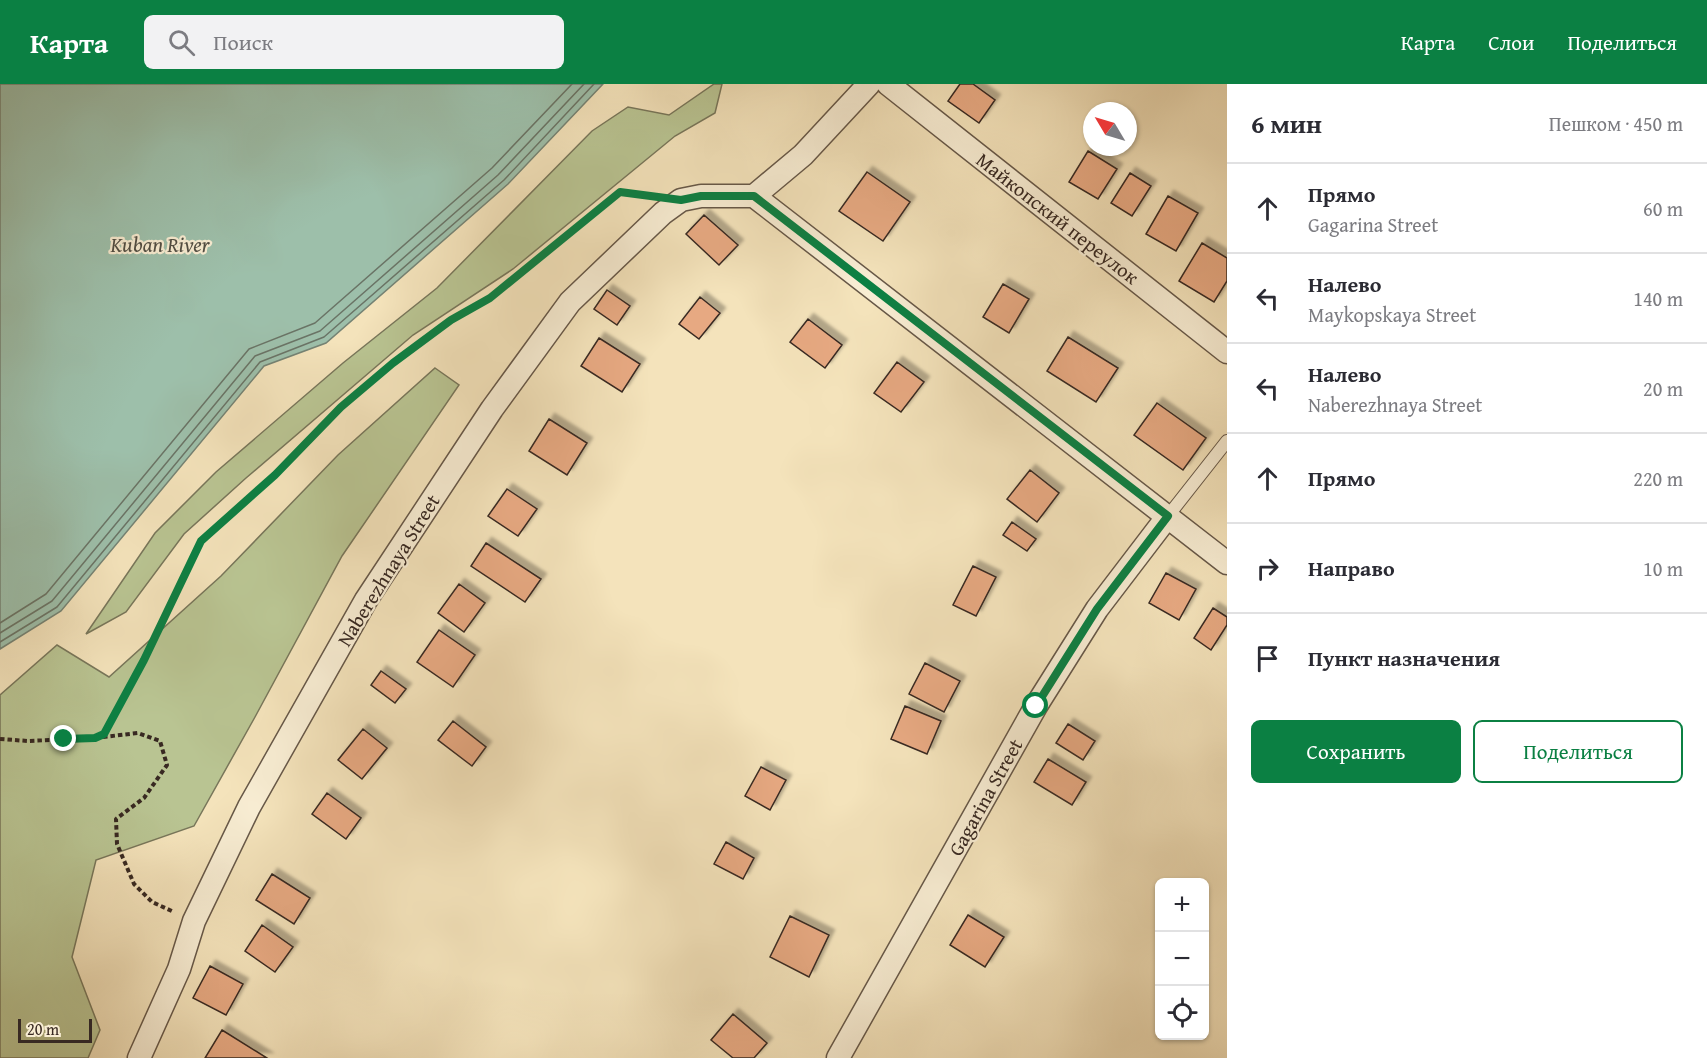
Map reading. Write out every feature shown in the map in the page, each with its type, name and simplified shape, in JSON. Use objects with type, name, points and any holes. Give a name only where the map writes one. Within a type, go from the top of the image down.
[{"type":"street","points":[[754,196],[803,155],[869,84]]},
{"type":"street","name":"Майкопский переулок","points":[[888,84],[1227,352]]},
{"type":"street","points":[[681,200],[701,196],[754,196],[1227,563]]},
{"type":"street","name":"Naberezhnaya Street","points":[[139,1058],[178,969],[194,921],[249,807],[366,600],[492,409],[570,302],[663,213],[681,200]]},
{"type":"street","name":"Gagarina Street","points":[[838,1058],[1036,706],[1097,609],[1168,516]]},
{"type":"lane","points":[[1168,516],[1227,441]]},
{"type":"path","points":[[95,738],[104,734],[144,660],[201,541],[275,475],[341,407],[393,363],[451,320],[490,298],[620,192],[681,200]]},
{"type":"path","points":[[0,739],[28,741],[95,738],[138,733],[160,741],[167,765],[144,798],[117,819],[117,844],[134,884],[152,902],[194,921]]},
{"type":"shaded area","points":[[714,84],[722,84],[715,113],[675,136],[513,269],[413,335],[184,534],[126,612],[86,634],[155,533],[216,472],[343,363],[437,288],[592,131],[628,107],[669,115]]},
{"type":"shaded area","points":[[435,368],[459,385],[342,556],[194,826],[96,860],[72,957],[100,1030],[88,1058],[0,1058],[0,695],[57,645],[109,677],[221,576],[338,455]]},
{"type":"water","name":"Kuban River","points":[[0,84],[603,84],[508,184],[326,343],[264,366],[61,611],[0,649]]},
{"type":"building","points":[[960,84],[973,84],[995,100],[979,123],[948,101]]},
{"type":"building","points":[[1085,156],[1096,156],[1117,169],[1098,199],[1069,182]]},
{"type":"building","points":[[867,172],[910,202],[883,241],[839,211]]},
{"type":"building","points":[[1130,173],[1151,186],[1132,216],[1111,203]]},
{"type":"building","points":[[1168,196],[1198,213],[1176,251],[1146,234]]},
{"type":"building","points":[[704,215],[738,245],[719,265],[686,234]]},
{"type":"building","points":[[1202,243],[1227,258],[1227,281],[1214,302],[1179,281]]},
{"type":"building","points":[[1003,284],[1029,299],[1009,333],[983,317]]},
{"type":"building","points":[[607,290],[630,306],[617,325],[594,309]]},
{"type":"building","points":[[700,297],[720,313],[699,339],[679,324]]},
{"type":"building","points":[[808,319],[842,345],[825,368],[790,342]]},
{"type":"building","points":[[1068,337],[1118,368],[1096,402],[1047,371]]},
{"type":"building","points":[[599,338],[640,364],[622,392],[581,366]]},
{"type":"building","points":[[897,362],[924,382],[901,412],[874,393]]},
{"type":"building","points":[[1157,403],[1206,438],[1183,470],[1134,435]]},
{"type":"building","points":[[549,419],[587,443],[567,475],[529,451]]},
{"type":"building","points":[[1030,470],[1059,493],[1037,522],[1007,499]]},
{"type":"building","points":[[507,489],[537,509],[518,536],[488,516]]},
{"type":"building","points":[[1012,522],[1036,539],[1027,551],[1003,535]]},
{"type":"building","points":[[486,543],[541,579],[525,602],[471,566]]},
{"type":"building","points":[[973,566],[996,577],[976,616],[953,605]]},
{"type":"building","points":[[1166,573],[1196,589],[1179,620],[1149,603]]},
{"type":"building","points":[[459,584],[485,603],[464,632],[438,613]]},
{"type":"building","points":[[1213,608],[1227,617],[1227,625],[1211,650],[1194,638]]},
{"type":"building","points":[[439,630],[475,655],[453,687],[417,662]]},
{"type":"building","points":[[925,663],[960,681],[944,712],[909,694]]},
{"type":"building","points":[[381,671],[406,689],[395,703],[371,685]]},
{"type":"building","points":[[905,706],[941,721],[927,754],[891,739]]},
{"type":"building","points":[[453,721],[486,747],[472,766],[438,740]]},
{"type":"building","points":[[1068,724],[1095,741],[1083,760],[1056,743]]},
{"type":"building","points":[[363,729],[387,748],[362,779],[338,760]]},
{"type":"building","points":[[1048,759],[1086,782],[1072,805],[1034,782]]},
{"type":"building","points":[[761,767],[786,780],[770,810],[745,796]]},
{"type":"building","points":[[327,793],[361,818],[346,839],[312,814]]},
{"type":"building","points":[[726,842],[754,858],[743,879],[714,864]]},
{"type":"building","points":[[272,874],[310,898],[294,924],[256,900]]},
{"type":"building","points":[[968,915],[1004,937],[985,967],[950,945]]},
{"type":"building","points":[[790,916],[829,935],[809,977],[770,957]]},
{"type":"building","points":[[262,925],[293,947],[275,972],[245,951]]},
{"type":"building","points":[[210,966],[243,984],[226,1015],[193,998]]},
{"type":"building","points":[[733,1014],[767,1043],[754,1058],[733,1058],[711,1040]]},
{"type":"building","points":[[222,1030],[267,1058],[205,1058]]},
{"type":"route","points":[[64,739],[95,738],[104,734],[144,660],[201,541],[275,475],[341,407],[393,363],[451,320],[490,298],[620,192],[681,200],[701,196],[754,196],[1168,516],[1097,609],[1036,706]]}]
